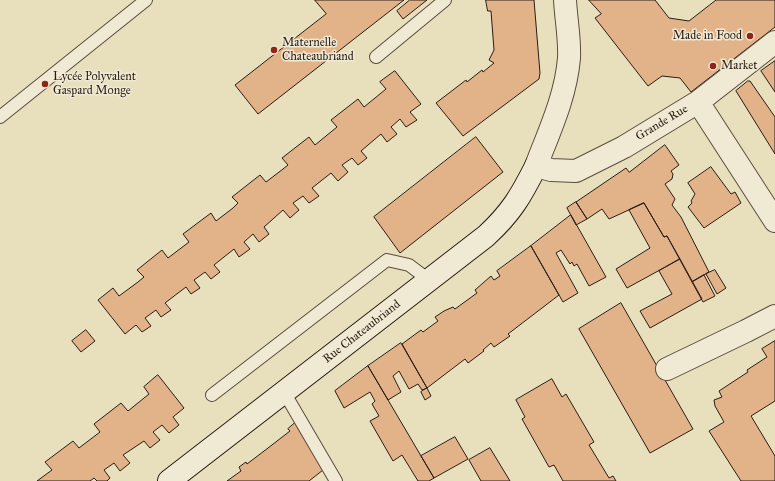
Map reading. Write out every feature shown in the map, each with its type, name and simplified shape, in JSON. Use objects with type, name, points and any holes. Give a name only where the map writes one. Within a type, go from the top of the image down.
[{"type":"street","name":"Rue Chateaubriand","points":[[169,481],[486,236],[515,206],[536,166],[560,104],[568,58],[564,0]]},
{"type":"street","name":"Grande Rue","points":[[536,166],[551,170],[576,170],[624,147],[698,102],[775,42]]},
{"type":"street","points":[[698,102],[775,221]]},
{"type":"street","points":[[667,369],[740,335],[775,316]]},
{"type":"lane","points":[[0,117],[146,0]]},
{"type":"lane","points":[[376,57],[444,0]]},
{"type":"lane","points":[[212,395],[387,260],[409,265],[428,280]]},
{"type":"lane","points":[[284,392],[336,481]]},
{"type":"building","points":[[315,0],[404,0],[258,114],[235,85],[326,14]]},
{"type":"building","points":[[410,0],[427,0],[403,19],[397,11]]},
{"type":"building","points":[[486,0],[534,0],[540,73],[539,79],[463,136],[436,103],[466,80],[467,82],[494,63],[489,60],[494,50],[491,11],[488,11]]},
{"type":"building","points":[[589,0],[655,0],[669,18],[689,21],[716,0],[775,0],[775,27],[691,92],[680,78],[662,76],[648,86],[595,18],[601,14]]},
{"type":"building","points":[[775,61],[775,92],[761,71]]},
{"type":"building","points":[[395,71],[421,104],[410,112],[417,120],[406,127],[400,119],[391,127],[397,134],[387,142],[381,134],[361,151],[367,158],[358,165],[352,158],[342,165],[348,172],[338,181],[331,173],[312,188],[319,196],[309,203],[303,196],[293,203],[299,210],[290,218],[283,210],[264,227],[269,234],[259,242],[253,234],[244,242],[250,249],[239,257],[234,249],[214,265],[220,272],[211,279],[205,272],[194,280],[200,288],[191,294],[186,287],[165,303],[171,310],[161,317],[156,310],[145,318],[151,326],[142,332],[136,325],[125,334],[98,300],[113,288],[119,296],[138,282],[144,277],[137,270],[162,250],[168,258],[189,242],[183,234],[211,213],[216,221],[233,208],[238,203],[232,197],[260,175],[266,182],[283,169],[288,165],[282,158],[309,137],[315,145],[337,127],[331,120],[358,99],[364,107],[386,89],[380,82]]},
{"type":"building","points":[[750,81],[775,117],[775,154],[736,91]]},
{"type":"building","points":[[476,137],[503,172],[400,253],[374,217]]},
{"type":"building","points":[[665,145],[679,165],[671,171],[673,174],[672,179],[665,184],[675,199],[672,205],[681,217],[709,272],[692,282],[667,236],[664,237],[644,203],[609,219],[602,209],[587,219],[576,202],[626,168],[629,172]]},
{"type":"building","points":[[711,167],[731,194],[735,192],[741,203],[704,228],[688,207],[692,203],[691,201],[695,194],[688,183]]},
{"type":"building","points":[[576,202],[587,219],[576,225],[567,208]]},
{"type":"building","points":[[644,203],[664,237],[667,236],[680,259],[627,288],[616,269],[650,248],[629,210]]},
{"type":"building","points":[[571,215],[606,277],[589,286],[577,264],[574,266],[572,262],[570,264],[561,250],[556,253],[578,293],[563,302],[531,246]]},
{"type":"building","points":[[531,246],[559,295],[508,334],[510,336],[494,347],[491,343],[483,350],[484,351],[468,363],[465,359],[427,388],[402,344],[421,330],[423,332],[438,321],[435,317],[453,307],[455,309],[477,293],[475,290],[491,276],[494,280],[500,276],[497,271]]},
{"type":"building","points":[[680,259],[702,299],[650,328],[640,311],[672,294],[659,271]]},
{"type":"building","points":[[715,270],[726,288],[717,294],[706,274]]},
{"type":"building","points":[[704,275],[715,296],[703,302],[692,282]]},
{"type":"building","points":[[621,303],[693,429],[650,453],[579,329]]},
{"type":"building","points":[[86,330],[95,341],[81,352],[72,341]]},
{"type":"building","points":[[775,341],[775,401],[751,416],[775,456],[775,481],[741,481],[709,431],[724,422],[715,406],[714,400],[722,397],[719,391],[748,372],[747,370],[767,357],[762,349]]},
{"type":"building","points":[[401,343],[427,388],[422,390],[418,384],[409,389],[399,371],[393,376],[401,392],[388,400],[368,366]]},
{"type":"building","points":[[368,366],[434,478],[429,481],[418,481],[402,455],[393,461],[370,421],[379,416],[372,404],[375,401],[370,392],[344,408],[335,391]]},
{"type":"building","points":[[158,375],[184,408],[173,417],[179,425],[169,433],[162,425],[153,432],[160,440],[150,448],[144,441],[123,455],[130,463],[120,471],[114,463],[104,470],[110,478],[107,481],[97,481],[94,478],[90,481],[37,481],[52,470],[45,462],[73,441],[79,448],[100,432],[94,424],[121,403],[128,411],[149,394],[144,387]]},
{"type":"building","points":[[552,379],[562,397],[566,394],[594,442],[589,445],[609,478],[613,476],[616,481],[563,481],[554,465],[549,467],[522,419],[525,417],[516,400]]},
{"type":"building","points":[[427,388],[431,396],[425,400],[421,392]]},
{"type":"building","points":[[295,423],[323,470],[309,481],[227,481],[241,471],[239,467],[246,462],[247,464],[290,431],[288,429]]},
{"type":"building","points":[[455,437],[468,459],[434,478],[421,456]]},
{"type":"building","points":[[490,448],[510,481],[481,481],[469,460]]},
{"type":"place","name":"Made in Food","points":[[750,36]]},
{"type":"place","name":"Maternelle Chateaubriand","points":[[274,50]]},
{"type":"place","name":"Market","points":[[713,66]]},
{"type":"place","name":"Lycée Polyvalent Gaspard Monge","points":[[45,84]]}]
